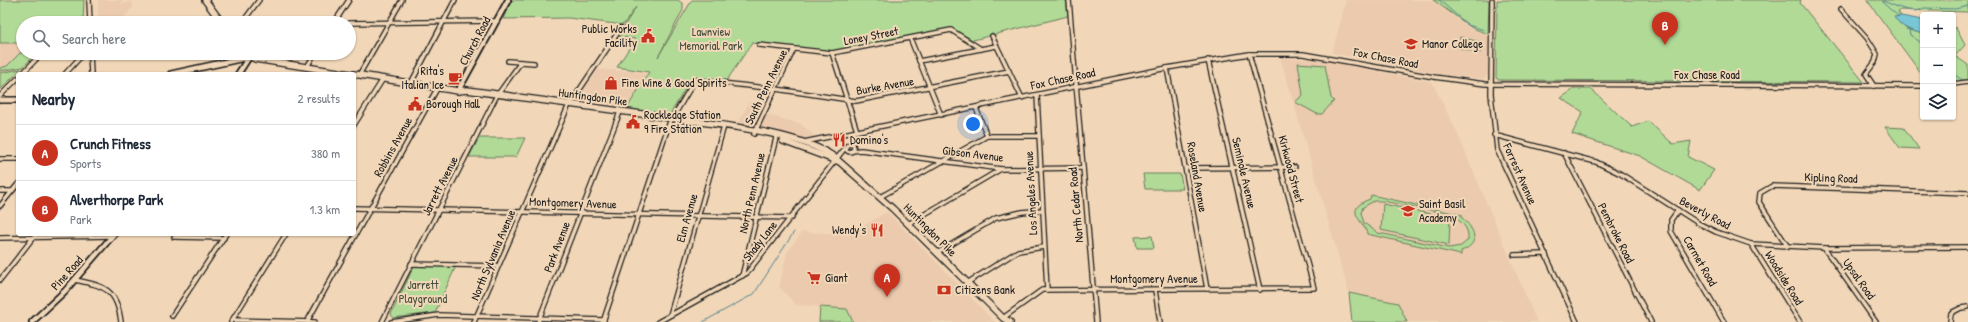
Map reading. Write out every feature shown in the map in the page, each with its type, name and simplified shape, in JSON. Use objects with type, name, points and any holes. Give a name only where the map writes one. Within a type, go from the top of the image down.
[{"type":"main road","points":[[205,0],[217,16]]},
{"type":"main road","points":[[181,72],[239,60]]},
{"type":"main road","points":[[262,60],[306,67],[326,72]]},
{"type":"main road","name":"Huntingdon Pike","points":[[356,75],[438,87],[464,93],[723,127],[803,142],[829,153],[880,197],[1004,320],[1010,322]]},
{"type":"main road","points":[[0,100],[16,100]]},
{"type":"main road","name":"Huntingdon Pike","points":[[755,132],[808,148],[837,161]]},
{"type":"street","points":[[89,0],[90,16]]},
{"type":"street","points":[[247,16],[259,0]]},
{"type":"street","points":[[339,16],[349,0]]},
{"type":"street","points":[[356,75],[402,0]]},
{"type":"street","points":[[411,83],[455,0]]},
{"type":"street","name":"Church Road","points":[[458,91],[508,0]]},
{"type":"street","name":"North Cedar Road","points":[[1069,0],[1096,322]]},
{"type":"street","name":"Forrest Avenue","points":[[1492,0],[1490,83],[1494,135],[1497,150],[1577,322]]},
{"type":"street","points":[[1841,9],[1877,54],[1876,60],[1866,74],[1874,86]]},
{"type":"street","points":[[356,23],[496,21]]},
{"type":"street","name":"North Sylvania Avenue","points":[[474,322],[569,106],[621,28]]},
{"type":"street","name":"Loney Street","points":[[759,45],[832,53],[951,30],[982,49]]},
{"type":"street","points":[[992,36],[1022,98]]},
{"type":"street","points":[[910,38],[941,114]]},
{"type":"street","points":[[919,60],[996,46]]},
{"type":"street","name":"South Penn Avenue","points":[[755,132],[794,49]]},
{"type":"street","points":[[832,53],[855,132],[848,149],[837,161]]},
{"type":"street","name":"Fox Chase Road","points":[[803,142],[1167,68],[1250,54],[1303,54],[1447,79],[1490,83],[1920,86]]},
{"type":"street","name":"Kirkwood Street","points":[[1250,54],[1314,288]]},
{"type":"street","points":[[24,72],[35,60]]},
{"type":"street","points":[[66,72],[77,60]]},
{"type":"street","points":[[90,60],[91,72]]},
{"type":"street","points":[[239,72],[248,60]]},
{"type":"street","points":[[306,67],[310,60]]},
{"type":"street","name":"Seminole Avenue","points":[[1208,60],[1260,290]]},
{"type":"street","points":[[508,61],[534,63]]},
{"type":"street","name":"Jarrett Avenue","points":[[382,322],[496,96],[521,62]]},
{"type":"street","name":"Roseland Avenue","points":[[1167,68],[1207,289]]},
{"type":"street","name":"Burke Avenue","points":[[671,120],[692,82],[698,80],[776,89],[847,101],[856,101],[1009,71]]},
{"type":"street","points":[[356,122],[383,79]]},
{"type":"street","points":[[0,96],[16,80]]},
{"type":"street","points":[[1956,84],[1968,82]]},
{"type":"street","name":"Robbins Avenue","points":[[356,234],[438,87]]},
{"type":"street","name":"Los Angeles Avenue","points":[[1037,95],[1047,290]]},
{"type":"street","points":[[976,108],[987,136]]},
{"type":"street","name":"Park Avenue","points":[[539,320],[619,113]]},
{"type":"street","points":[[391,322],[439,315],[539,320],[603,321],[671,120]]},
{"type":"street","name":"Elm Avenue","points":[[670,315],[723,127]]},
{"type":"street","name":"Beverly Road","points":[[1494,135],[1564,153],[1607,167],[1716,232],[1751,244],[1824,248],[1968,247]]},
{"type":"street","points":[[880,197],[987,136],[1039,136]]},
{"type":"street","points":[[848,149],[854,148],[853,137]]},
{"type":"street","name":"North Penn Avenue","points":[[742,276],[776,138]]},
{"type":"street","name":"Gibson Avenue","points":[[848,149],[1001,169],[1083,168]]},
{"type":"street","name":"Pembroke Road","points":[[1564,153],[1651,322]]},
{"type":"street","points":[[0,159],[16,159]]},
{"type":"street","name":"Shady Lane","points":[[658,322],[752,269],[837,161]]},
{"type":"street","points":[[1186,168],[1296,167]]},
{"type":"street","points":[[908,224],[1001,169]]},
{"type":"street","points":[[0,206],[16,186]]},
{"type":"street","name":"Kipling Road","points":[[1788,247],[1760,206],[1757,199],[1759,193],[1764,188],[1772,186],[1968,193]]},
{"type":"street","points":[[0,191],[12,191]]},
{"type":"street","name":"Montgomery Avenue","points":[[356,208],[792,218]]},
{"type":"street","points":[[937,253],[996,218],[1022,212],[1042,210]]},
{"type":"street","name":"Carmet Road","points":[[1678,210],[1670,220],[1671,231],[1724,322]]},
{"type":"street","points":[[0,238],[34,236]]},
{"type":"street","points":[[0,280],[34,236]]},
{"type":"street","name":"Pine Road","points":[[32,322],[75,280],[112,236]]},
{"type":"street","points":[[175,236],[225,236]]},
{"type":"street","points":[[172,316],[225,236]]},
{"type":"street","points":[[232,321],[285,236]]},
{"type":"street","name":"Robbins Avenue","points":[[307,322],[355,236]]},
{"type":"street","name":"Woodside Road","points":[[1751,244],[1800,322]]},
{"type":"street","points":[[967,283],[1018,251],[1044,247]]},
{"type":"street","name":"Upsal Road","points":[[1824,248],[1876,322]]},
{"type":"street","points":[[1514,255],[1546,254]]},
{"type":"street","points":[[411,264],[498,266]]},
{"type":"street","points":[[75,280],[104,287],[110,292],[120,304],[121,322]]},
{"type":"street","name":"Montgomery Avenue","points":[[1004,320],[1042,290],[1260,290],[1314,288]]},
{"type":"street","points":[[1155,290],[1160,322]]},
{"type":"street","points":[[1950,322],[1951,313],[1961,308],[1968,307]]},
{"type":"street","points":[[232,321],[315,322]]},
{"type":"shaded area","points":[[98,0],[122,0],[122,4],[132,1],[133,7],[126,16],[98,16]]},
{"type":"shaded area","name":"Manor College","points":[[1346,0],[1431,0],[1472,30],[1488,35],[1488,75],[1483,79],[1439,74],[1332,53]]},
{"type":"shaded area","points":[[0,43],[16,43],[16,60],[30,60],[18,72],[16,72],[16,74],[0,90]]},
{"type":"shaded area","name":"Saint Basil Academy","points":[[1280,57],[1321,60],[1432,82],[1456,130],[1537,322],[1407,322],[1398,303],[1349,293]]},
{"type":"shaded area","points":[[598,69],[648,73],[625,110],[576,102]]},
{"type":"shaded area","points":[[749,102],[763,103],[765,106],[762,113],[801,124],[816,137],[804,138],[737,125]]},
{"type":"shaded area","points":[[887,212],[995,322],[853,322],[847,309],[796,305],[779,287],[787,252],[802,232],[848,234]]},
{"type":"green space","points":[[0,0],[84,0],[83,16],[16,16],[16,43],[0,43]]},
{"type":"green space","name":"Lawnview Memorial Park","points":[[512,0],[678,0],[683,4],[683,10],[658,57],[692,0],[1066,0],[1068,16],[973,40],[951,28],[827,52],[752,43],[727,80],[710,78],[690,81],[669,116],[626,110],[649,72],[617,67],[635,39],[618,36],[636,7],[623,25],[569,18],[503,19]]},
{"type":"green space","points":[[1433,0],[1489,0],[1488,34],[1472,28]]},
{"type":"green space","points":[[1497,0],[1801,0],[1800,3],[1864,82],[1499,80],[1496,78]]},
{"type":"green space","points":[[1867,0],[1968,0],[1968,12],[1901,10],[1898,12],[1901,16],[1898,16],[1906,29],[1920,33],[1920,72]]},
{"type":"green space","points":[[1956,28],[1965,45],[1956,55]]},
{"type":"green space","points":[[1460,37],[1480,42],[1480,53],[1459,48]]},
{"type":"green space","points":[[16,57],[16,60],[30,60],[23,67],[0,71],[0,68],[7,66]]},
{"type":"green space","points":[[1956,57],[1968,65],[1968,79],[1956,81]]},
{"type":"green space","points":[[1298,63],[1325,65],[1331,98],[1334,101],[1322,114],[1317,114],[1295,102],[1303,95]]},
{"type":"green space","points":[[21,69],[16,72],[16,74],[0,90],[0,73]]},
{"type":"green space","points":[[1574,89],[1591,89],[1632,127],[1648,121],[1673,144],[1691,141],[1688,157],[1714,170],[1700,190],[1640,156],[1572,134],[1583,112],[1561,98]]},
{"type":"green space","points":[[1885,127],[1904,128],[1919,149],[1900,148]]},
{"type":"green space","points":[[479,138],[525,138],[516,157],[469,157]]},
{"type":"green space","points":[[1143,174],[1180,174],[1183,189],[1145,189]]},
{"type":"green space","points":[[1371,195],[1462,215],[1462,218],[1467,222],[1473,231],[1474,240],[1467,248],[1461,251],[1461,255],[1367,234],[1356,212],[1361,203],[1370,199]],"holes":[[[1374,201],[1383,201],[1449,215],[1458,220],[1467,230],[1468,240],[1461,246],[1449,248],[1378,233],[1364,223],[1361,213],[1363,207]]]},
{"type":"green space","points":[[1383,204],[1450,218],[1449,245],[1381,230]]},
{"type":"green space","points":[[1152,236],[1154,248],[1137,248],[1135,237]]},
{"type":"green space","name":"Jarrett Playground","points":[[414,266],[456,266],[435,313],[393,318],[391,314]]},
{"type":"green space","points":[[1349,293],[1398,303],[1407,322],[1352,322]]},
{"type":"green space","points":[[820,307],[847,309],[853,322],[819,322]]},
{"type":"water","points":[[1901,16],[1920,19],[1920,33],[1904,27],[1894,17]]},
{"type":"waterway","points":[[1439,0],[1468,25],[1484,30]]},
{"type":"waterway","points":[[1898,16],[1883,3],[1883,1],[1914,11],[1924,8],[1955,9],[1968,6]]},
{"type":"waterway","points":[[1909,30],[1910,35],[1920,42]]},
{"type":"waterway","points":[[1956,76],[1964,81]]},
{"type":"waterway","points":[[703,322],[754,294],[794,232]]},
{"type":"place","name":"Public Works Facility","points":[[648,36]]},
{"type":"place","name":"Manor College","points":[[1411,44]]},
{"type":"place","name":"Alverthorpe Park","points":[[1665,45]]},
{"type":"place","name":"Rita's Italian Ice","points":[[455,78]]},
{"type":"place","name":"Fine Wine & Good Spirits","points":[[611,83]]},
{"type":"place","name":"Borough Hall","points":[[415,104]]},
{"type":"place","name":"Rockledge Station 9 Fire Station","points":[[633,122]]},
{"type":"place","name":"Domino's","points":[[839,140]]},
{"type":"place","name":"Saint Basil Academy","points":[[1408,211]]},
{"type":"place","name":"Wendy's","points":[[877,230]]},
{"type":"place","name":"Giant","points":[[814,278]]},
{"type":"place","name":"Citizens Bank","points":[[944,290]]},
{"type":"place","name":"Crunch Fitness","points":[[887,297]]}]
